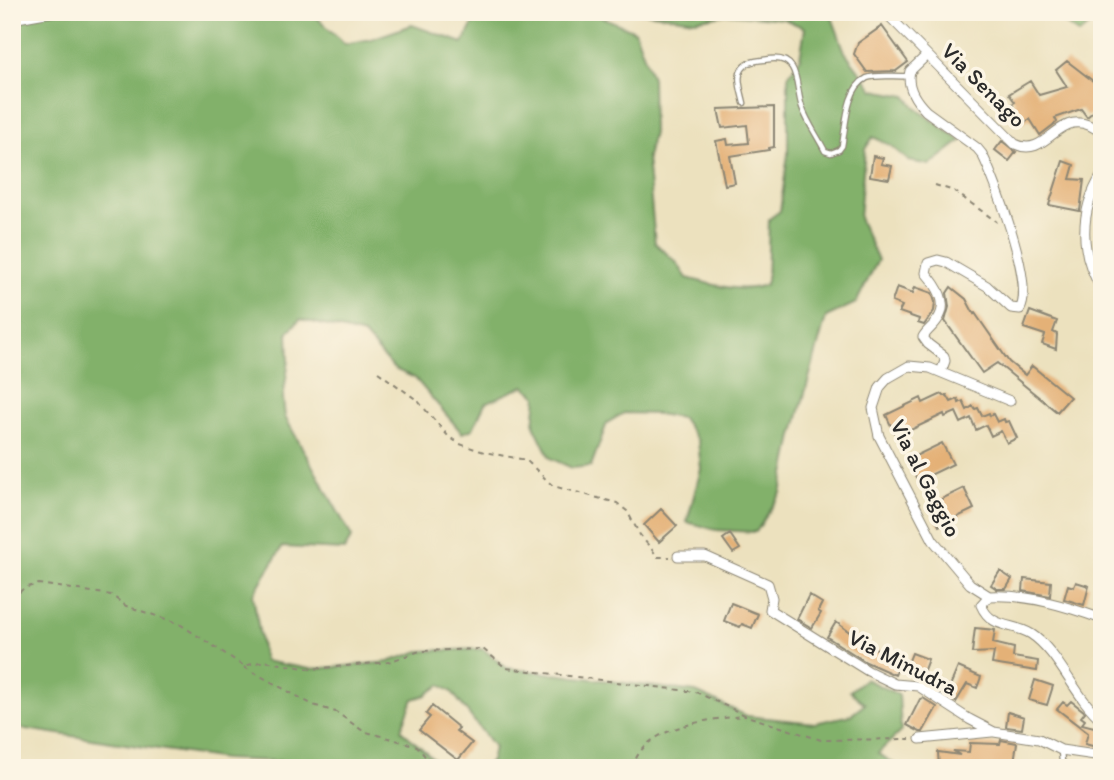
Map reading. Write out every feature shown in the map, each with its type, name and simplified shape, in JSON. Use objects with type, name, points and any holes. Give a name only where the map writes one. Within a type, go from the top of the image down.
[{"type":"street","points":[[12,19],[51,12]]},
{"type":"street","name":"Via Senago","points":[[885,12],[1019,146],[1038,146],[1067,124],[1089,124],[1102,133]]},
{"type":"street","points":[[927,55],[908,76],[919,104],[982,154],[1012,232],[1020,261],[1023,300],[1020,309],[1011,308],[987,286],[946,262],[933,261],[926,268],[926,273],[938,287],[942,305],[937,321],[923,337],[944,356],[941,372]]},
{"type":"street","points":[[1102,175],[1088,205],[1084,242],[1090,268],[1102,289]]},
{"type":"street","name":"Via al Gaggio","points":[[989,596],[970,584],[940,551],[879,436],[873,408],[876,396],[887,378],[909,366],[941,372],[1010,401]]},
{"type":"street","name":"Via Minudra","points":[[678,556],[705,556],[768,584],[772,598],[769,610],[868,671],[895,684],[918,686],[994,732],[1039,739],[1061,750],[1102,756]]},
{"type":"street","points":[[1102,619],[1057,604],[1016,597],[989,596],[983,601],[984,611],[998,624],[1023,631],[1040,642],[1091,710],[1102,720]]},
{"type":"street","points":[[920,739],[994,732]]},
{"type":"lane","points":[[744,103],[739,76],[741,70],[751,62],[780,58],[791,64],[796,73],[802,107],[825,151],[831,153],[842,146],[851,99],[860,84],[872,77],[908,76]]},
{"type":"lane","points":[[1061,750],[1062,762],[1071,768]]},
{"type":"path","points":[[935,185],[954,191],[1012,232]]},
{"type":"path","points":[[378,372],[417,400],[449,437],[460,444],[484,452],[526,460],[553,486],[617,503],[627,511],[640,535],[658,557],[678,556]]},
{"type":"path","points":[[12,599],[24,588],[39,584],[111,595],[125,607],[178,623],[244,666],[313,705],[337,712],[363,732],[417,746],[434,768]]},
{"type":"path","points":[[244,666],[264,661],[310,669],[388,662],[419,651],[483,649],[506,668],[696,692],[747,716],[821,740],[920,739]]},
{"type":"path","points":[[633,768],[635,758],[650,742],[681,726],[747,716]]},
{"type":"green space","points":[[12,12],[311,12],[345,44],[371,39],[412,25],[463,43],[477,16],[493,12],[590,12],[635,31],[652,78],[653,133],[647,157],[655,243],[676,262],[687,278],[746,289],[765,285],[767,281],[769,219],[780,211],[788,154],[788,76],[800,58],[805,28],[784,19],[729,14],[694,20],[639,12],[830,12],[845,52],[874,90],[906,96],[917,109],[961,141],[930,165],[909,161],[890,145],[873,137],[865,149],[859,218],[878,260],[856,303],[826,317],[793,436],[781,493],[756,532],[716,530],[687,522],[701,469],[698,441],[682,418],[624,413],[607,423],[591,466],[572,468],[550,458],[534,425],[537,396],[524,386],[485,403],[473,429],[462,433],[415,378],[394,369],[364,335],[300,319],[288,332],[289,360],[283,398],[285,417],[352,537],[344,550],[282,547],[253,595],[264,661],[310,669],[388,662],[420,651],[483,649],[506,668],[696,692],[747,716],[815,723],[851,715],[865,704],[850,691],[865,679],[899,695],[901,731],[878,753],[900,768],[484,768],[491,761],[494,747],[452,692],[440,685],[426,695],[413,699],[401,730],[444,768],[358,768],[358,764],[224,759],[12,727]]},
{"type":"green space","points":[[1050,12],[1102,12],[1102,15],[1079,34]]},
{"type":"building","points":[[882,26],[908,62],[896,71],[867,72],[854,54],[858,43]]},
{"type":"building","points":[[1067,61],[1102,88],[1102,100],[1097,106],[1099,107],[1087,117],[1081,109],[1055,118],[1057,122],[1040,135],[1030,119],[1023,123],[1009,94],[1030,81],[1039,95],[1067,87],[1056,70]]},
{"type":"building","points":[[774,107],[774,147],[730,156],[735,183],[725,185],[716,141],[727,139],[728,145],[749,143],[747,125],[722,128],[718,109]]},
{"type":"building","points":[[1002,141],[1016,152],[1009,161],[995,150]]},
{"type":"building","points":[[873,156],[883,158],[881,164],[892,166],[889,179],[870,176]]},
{"type":"building","points":[[1063,161],[1074,165],[1070,179],[1084,180],[1080,211],[1049,205]]},
{"type":"building","points":[[897,287],[913,293],[915,287],[932,293],[934,311],[924,325],[918,323],[919,319],[899,312],[902,306],[892,302]]},
{"type":"building","points":[[951,287],[966,299],[1009,362],[1025,375],[1032,366],[1070,397],[1057,412],[997,363],[982,373],[945,321],[949,307],[947,293]]},
{"type":"building","points":[[1030,311],[1057,321],[1053,332],[1057,334],[1056,349],[1042,344],[1045,335],[1024,328]]},
{"type":"building","points":[[942,394],[947,395],[951,402],[958,399],[959,403],[963,401],[967,410],[973,406],[978,408],[982,416],[989,413],[990,416],[993,414],[997,422],[1004,419],[1005,422],[1009,421],[1017,438],[1007,443],[1001,431],[991,436],[986,425],[976,430],[971,418],[961,423],[956,412],[945,417],[944,414],[896,437],[886,415],[921,398],[923,403]]},
{"type":"building","points":[[942,443],[953,464],[918,481],[907,460]]},
{"type":"building","points":[[964,488],[974,509],[939,526],[929,505]]},
{"type":"building","points":[[661,509],[677,526],[659,542],[644,525]]},
{"type":"building","points":[[730,534],[740,549],[733,553],[723,539]]},
{"type":"building","points":[[1000,571],[1012,579],[1006,589],[997,589],[991,585]]},
{"type":"building","points":[[1024,579],[1051,582],[1050,596],[1023,591]]},
{"type":"building","points":[[1076,582],[1089,586],[1084,605],[1064,599],[1068,585],[1074,587]]},
{"type":"building","points":[[809,595],[822,603],[818,611],[821,613],[812,628],[797,619]]},
{"type":"building","points":[[731,603],[758,614],[752,628],[724,621]]},
{"type":"building","points":[[836,622],[867,645],[902,659],[895,675],[866,662],[827,637]]},
{"type":"building","points":[[975,628],[995,630],[993,643],[1014,648],[1013,657],[1038,661],[1037,671],[992,664],[994,652],[972,653]]},
{"type":"building","points":[[912,653],[928,659],[922,675],[906,668]]},
{"type":"building","points":[[958,667],[981,677],[977,688],[967,684],[956,702],[943,694],[948,685],[950,686]]},
{"type":"building","points":[[1035,680],[1053,686],[1047,705],[1029,700]]},
{"type":"building","points":[[923,698],[937,707],[923,732],[920,732],[907,725]]},
{"type":"building","points":[[1071,701],[1085,712],[1081,717],[1085,720],[1082,724],[1102,729],[1100,748],[1085,744],[1088,733],[1057,709],[1063,702],[1067,705]]},
{"type":"building","points":[[432,706],[459,728],[456,731],[472,743],[458,760],[419,730],[430,717],[426,714]]},
{"type":"building","points":[[1008,712],[1024,717],[1022,729],[1006,727]]},
{"type":"building","points":[[1001,740],[1017,743],[1013,768],[939,768],[938,752],[960,755],[953,751],[969,752],[970,743],[1000,744]]}]
